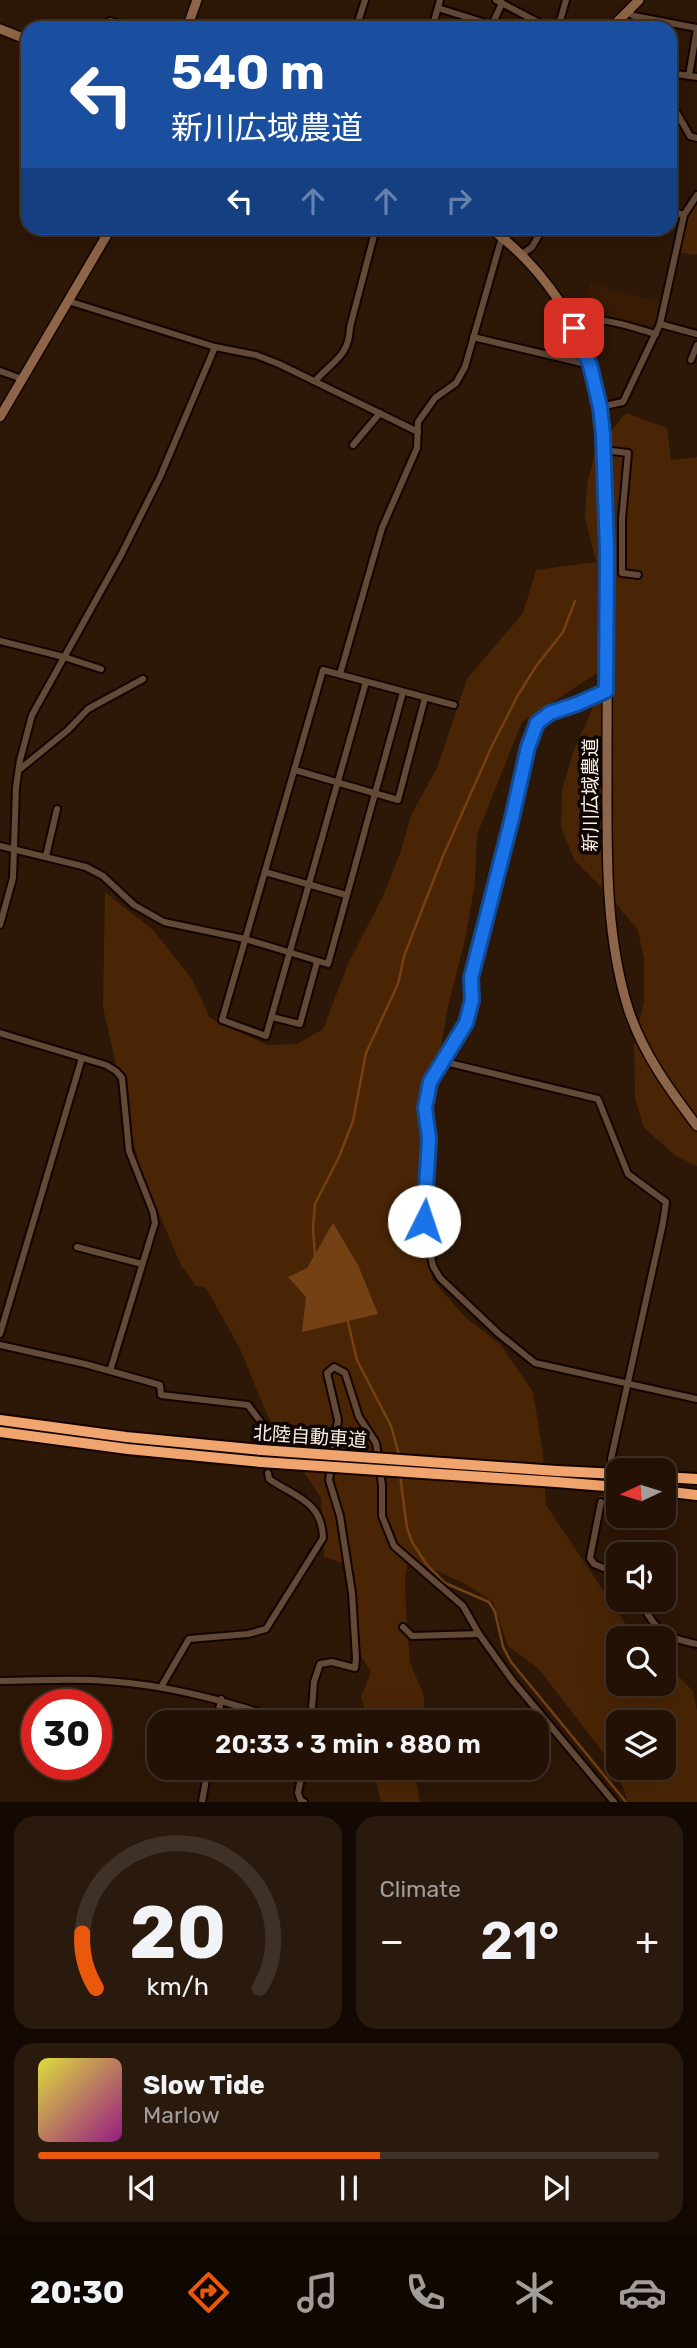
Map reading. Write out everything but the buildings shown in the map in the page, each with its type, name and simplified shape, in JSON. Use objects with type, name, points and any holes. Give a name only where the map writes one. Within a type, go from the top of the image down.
[{"type":"highway","name":"北陸自動車道","points":[[0,1420],[126,1437],[265,1446],[556,1477],[606,1485]]},
{"type":"highway","name":"北陸自動車道","points":[[0,1432],[142,1451],[261,1462],[556,1477],[606,1475]]},
{"type":"highway","points":[[676,1478],[697,1479]]},
{"type":"highway","points":[[676,1491],[697,1493]]},
{"type":"street","points":[[190,21],[197,0]]},
{"type":"street","points":[[358,21],[365,0]]},
{"type":"street","points":[[560,21],[566,0]]},
{"type":"street","points":[[618,21],[639,0]]},
{"type":"street","points":[[494,21],[504,2],[537,21]]},
{"type":"street","points":[[434,21],[439,4],[482,21]]},
{"type":"street","points":[[627,12],[660,21]]},
{"type":"street","points":[[677,24],[696,28],[689,76]]},
{"type":"street","points":[[0,29],[21,37]]},
{"type":"street","points":[[677,74],[697,77]]},
{"type":"street","points":[[677,113],[690,136],[697,138]]},
{"type":"street","points":[[600,407],[623,402],[656,334],[684,215],[697,195]]},
{"type":"street","points":[[677,213],[684,215]]},
{"type":"street","points":[[0,417],[107,235]]},
{"type":"street","points":[[316,380],[343,354],[349,343],[350,327],[374,235]]},
{"type":"street","points":[[340,674],[382,528],[417,448],[418,422],[435,398],[456,383],[465,367],[503,235]]},
{"type":"street","name":"新川広域農道","points":[[506,235],[546,284],[571,322],[590,365],[600,407],[607,551],[609,899],[622,987],[641,1041],[665,1083],[697,1126]]},
{"type":"street","points":[[521,255],[531,247],[539,235]]},
{"type":"street","points":[[68,301],[215,347],[256,355],[316,380],[418,432]]},
{"type":"street","points":[[571,322],[604,319],[656,334]]},
{"type":"street","points":[[660,324],[697,334]]},
{"type":"street","points":[[473,337],[590,365]]},
{"type":"street","points":[[691,360],[697,345]]},
{"type":"street","points":[[0,925],[13,878],[13,826],[19,770],[32,715],[121,555],[161,475],[215,347]]},
{"type":"street","points":[[0,371],[22,379]]},
{"type":"street","points":[[353,445],[380,413]]},
{"type":"street","points":[[604,450],[628,453],[622,519],[622,573],[638,575]]},
{"type":"street","points":[[0,641],[101,669]]},
{"type":"street","points":[[366,682],[266,1036],[222,1020],[323,670],[454,705]]},
{"type":"street","points":[[19,770],[68,730],[88,709],[144,679]]},
{"type":"street","points":[[606,691],[550,713],[537,723],[528,747],[471,978],[472,1000],[466,1023],[430,1082],[425,1108],[429,1139],[424,1221],[433,1266],[440,1278],[499,1334],[535,1363],[697,1399]]},
{"type":"street","points":[[0,846],[86,867],[103,876],[134,905],[164,922],[245,939],[328,964],[403,692]]},
{"type":"street","points":[[295,770],[398,800],[425,698]]},
{"type":"street","points":[[46,856],[57,809]]},
{"type":"street","points":[[265,872],[346,895]]},
{"type":"street","points":[[272,1017],[300,1024],[317,962]]},
{"type":"street","points":[[0,1033],[106,1065],[122,1078],[129,1151],[155,1223],[110,1371]]},
{"type":"street","points":[[0,1334],[82,1058]]},
{"type":"street","points":[[441,1061],[598,1100],[628,1174],[666,1202],[611,1458]]},
{"type":"street","points":[[78,1247],[142,1264]]},
{"type":"street","points":[[0,1345],[160,1385],[161,1395],[248,1405],[260,1421],[265,1446]]},
{"type":"street","points":[[312,1710],[314,1682],[320,1664],[332,1662],[355,1668],[356,1658],[340,1516],[328,1480],[338,1420],[328,1384],[327,1373],[330,1368],[340,1369],[345,1373],[359,1417],[376,1443],[382,1485],[382,1516],[390,1540],[463,1606],[479,1634],[512,1680],[614,1802]]},
{"type":"street","points":[[161,1687],[189,1639],[248,1634],[266,1629],[323,1538],[323,1525],[316,1511],[307,1501],[269,1479],[268,1473]]},
{"type":"street","points":[[601,1502],[590,1558],[594,1564],[606,1569]]},
{"type":"street","points":[[646,1612],[657,1629],[671,1639],[697,1644]]},
{"type":"street","points":[[404,1627],[412,1636],[479,1634]]},
{"type":"street","points":[[0,1681],[106,1681],[161,1687],[221,1699],[254,1710]]},
{"type":"street","points":[[219,1710],[221,1699]]},
{"type":"street","points":[[202,1802],[206,1780]]},
{"type":"street","points":[[301,1780],[298,1793],[304,1802]]},
{"type":"shaded area","points":[[697,202],[697,254],[678,252],[688,217]]},
{"type":"shaded area","points":[[590,283],[661,302],[654,330],[583,314]]},
{"type":"shaded area","points":[[626,413],[667,428],[671,460],[697,457],[697,1166],[676,1156],[644,1128],[635,1099],[634,1046],[644,1000],[644,960],[638,930],[575,861],[561,828],[562,789],[574,750],[591,712],[602,670],[522,722],[477,835],[475,883],[465,940],[448,1007],[425,1150],[425,1192],[432,1279],[465,1317],[501,1345],[533,1392],[543,1453],[546,1505],[606,1595],[606,1612],[618,1612],[627,1626],[606,1626],[606,1696],[676,1696],[676,1674],[693,1691],[697,1711],[697,1802],[628,1802],[620,1780],[676,1780],[676,1710],[606,1710],[606,1757],[539,1669],[508,1646],[493,1602],[465,1584],[409,1558],[405,1576],[410,1662],[424,1696],[424,1710],[365,1710],[361,1697],[371,1672],[357,1650],[356,1593],[350,1565],[324,1557],[321,1498],[268,1417],[240,1349],[206,1288],[196,1286],[181,1265],[140,1170],[103,1007],[105,892],[153,930],[192,979],[210,1018],[267,1045],[297,1044],[323,1029],[348,964],[382,898],[401,851],[411,815],[437,768],[467,679],[523,613],[536,570],[596,562],[585,517],[587,484],[596,449]]},
{"type":"shaded area","points":[[333,1223],[358,1265],[378,1314],[302,1332],[306,1297],[288,1277],[307,1268]]},
{"type":"shaded area","points":[[376,1780],[416,1780],[420,1802],[381,1802]]},
{"type":"waterway","points":[[315,1257],[315,1204],[339,1157],[353,1121],[366,1053],[398,984],[404,956],[443,856],[518,695],[563,632],[575,601]]},
{"type":"waterway","points":[[347,1318],[357,1360],[391,1426],[400,1458]]},
{"type":"waterway","points":[[400,1475],[407,1528],[412,1542],[427,1565],[445,1583],[489,1602],[495,1612],[503,1647],[511,1662],[626,1802]]},
{"type":"tunnel","points":[[601,1502],[606,1480]]},
{"type":"route","points":[[424,1221],[429,1139],[425,1108],[430,1082],[466,1023],[472,1000],[471,978],[528,747],[537,723],[550,713],[606,691],[607,551],[603,435],[600,407],[590,365],[574,328]]}]
